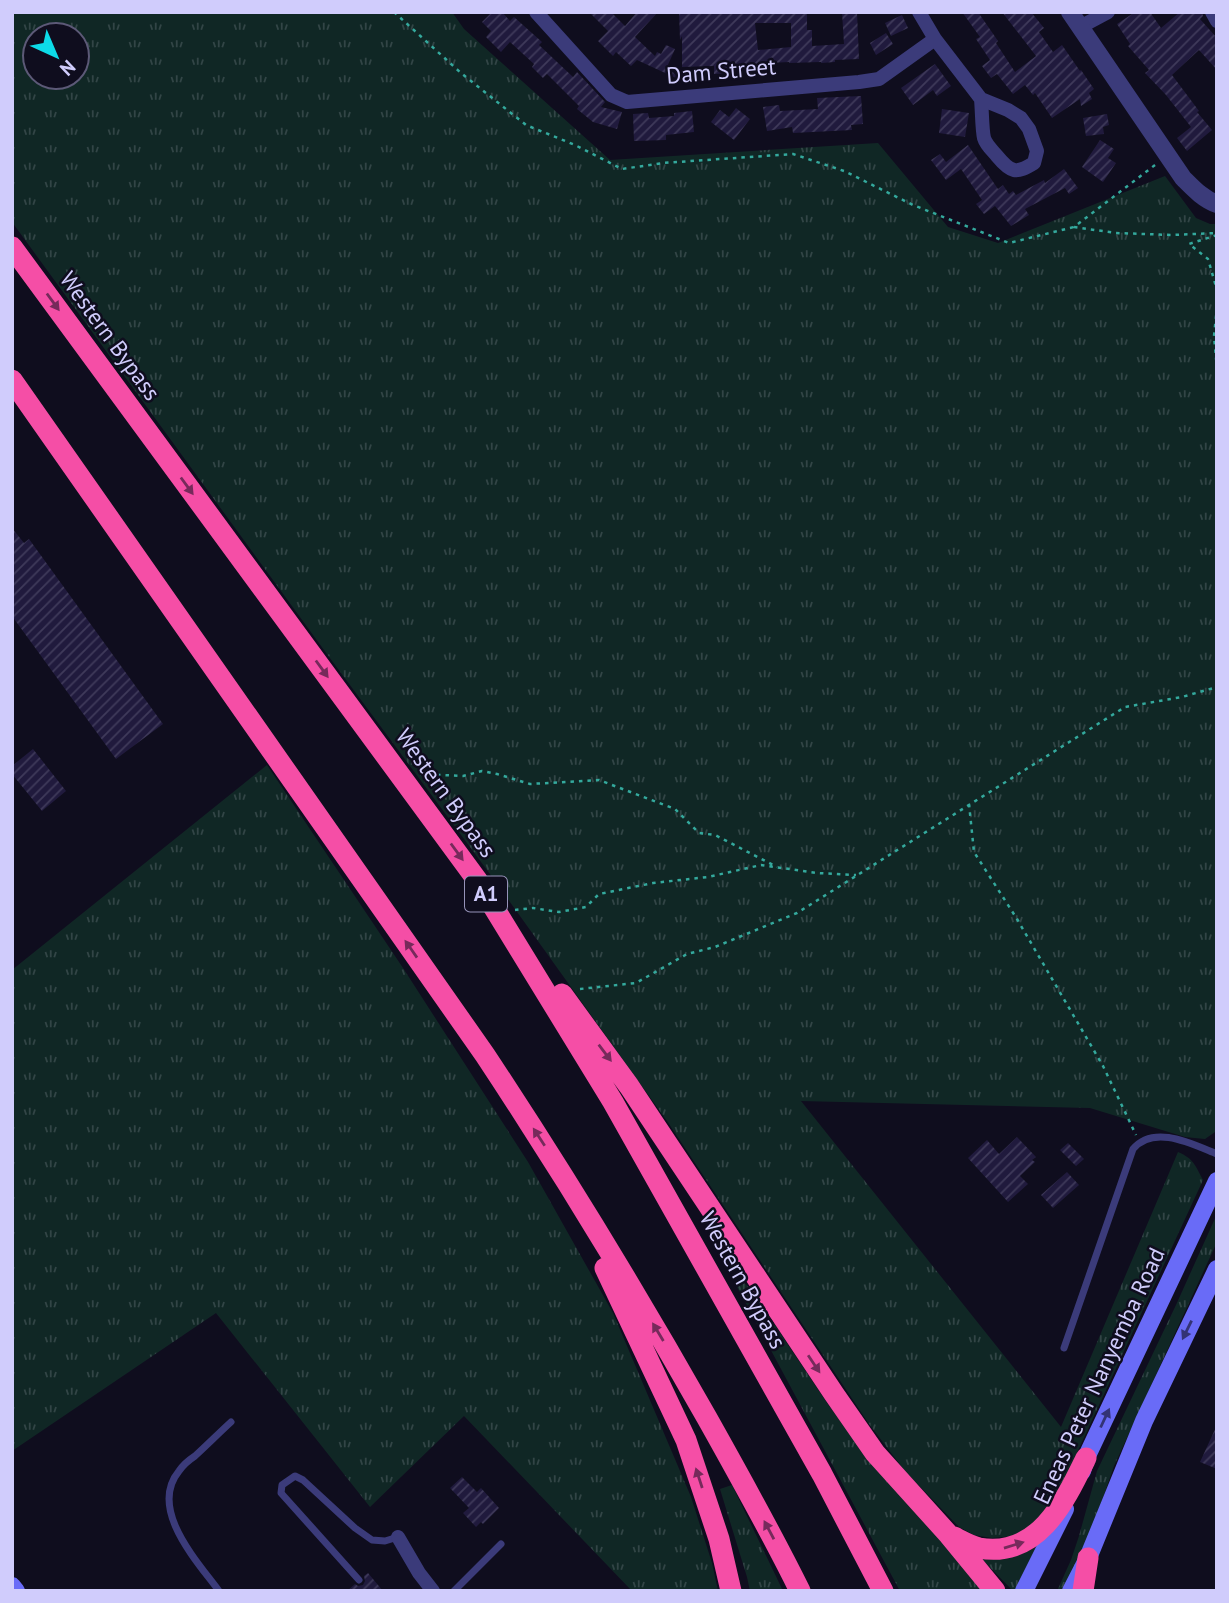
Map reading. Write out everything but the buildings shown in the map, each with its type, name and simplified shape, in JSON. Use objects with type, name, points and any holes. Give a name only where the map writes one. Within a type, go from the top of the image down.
[{"type":"highway","name":"Western Bypass","points":[[12,247],[477,880],[620,1114],[815,1462],[883,1591]]},
{"type":"highway","points":[[12,380],[485,1055],[558,1166],[668,1349],[769,1529],[800,1591]]},
{"type":"highway","points":[[477,880],[629,1086],[875,1453],[995,1591]]},
{"type":"highway","points":[[558,1166],[686,1440],[719,1539],[731,1591]]},
{"type":"highway","points":[[949,1535],[979,1548],[1004,1548],[1027,1541],[1040,1532],[1068,1495],[1086,1458]]},
{"type":"highway","points":[[1083,1591],[1088,1558]]},
{"type":"main road","name":"Eneas Peter Nanyemba Road","points":[[1024,1591],[1076,1488],[1086,1458],[1217,1181]]},
{"type":"main road","points":[[1071,1591],[1088,1558],[1144,1421],[1217,1269]]},
{"type":"main road","points":[[12,1586],[16,1591]]},
{"type":"street","name":"Dam Street","points":[[536,12],[611,95],[627,102],[879,79],[934,39]]},
{"type":"street","points":[[919,12],[934,39],[981,99],[1021,118],[1029,129],[1037,151],[1034,163],[1015,171],[1008,169],[1000,160],[984,137],[981,99]]},
{"type":"street","points":[[1070,12],[1183,178],[1198,193],[1215,204]]},
{"type":"street","points":[[1080,27],[1108,12]]},
{"type":"street","points":[[1212,12],[1217,20]]},
{"type":"street","points":[[398,1536],[419,1573],[433,1591]]},
{"type":"lane","points":[[1064,1348],[1133,1149],[1139,1142],[1163,1136],[1217,1154]]},
{"type":"lane","points":[[219,1591],[183,1542],[171,1515],[169,1496],[178,1471],[231,1422]]},
{"type":"lane","points":[[359,1580],[281,1493],[282,1485],[295,1476],[303,1480],[372,1540],[384,1541],[398,1536]]},
{"type":"lane","points":[[454,1591],[501,1544]]},
{"type":"path","points":[[394,12],[461,73],[526,125],[575,145],[622,169],[663,163],[793,154],[844,171],[913,205],[1009,243],[1074,227],[1116,233],[1217,234]]},
{"type":"path","points":[[1074,227],[1168,155]]},
{"type":"path","points":[[1217,234],[1189,244],[1208,259],[1217,290]]},
{"type":"path","points":[[1217,307],[1214,337],[1217,369]]},
{"type":"path","points":[[559,991],[636,983],[687,954],[715,947],[797,913],[1125,707],[1182,697],[1217,687]]},
{"type":"path","points":[[399,774],[463,776],[482,771],[530,784],[599,780],[674,809],[699,833],[715,835],[777,867]]},
{"type":"path","points":[[969,804],[974,852],[1017,919],[1103,1066],[1139,1142]]},
{"type":"path","points":[[501,913],[533,908],[559,912],[586,907],[599,894],[708,877],[761,865],[856,875]]},
{"type":"green space","points":[[12,12],[452,12],[464,29],[610,160],[878,143],[948,227],[998,243],[1165,176],[1196,218],[1217,224],[1217,1128],[1205,1139],[1185,1137],[1090,1108],[801,1101],[1061,1427],[1178,1152],[1191,1160],[1198,1170],[1203,1180],[1070,1468],[1051,1503],[1033,1524],[1014,1536],[992,1538],[974,1535],[959,1527],[905,1471],[869,1424],[667,1121],[487,870],[12,222]]},
{"type":"green space","points":[[267,765],[403,968],[528,1162],[613,1313],[691,1497],[718,1591],[632,1591],[464,1416],[370,1507],[216,1313],[12,1451],[12,970]]},
{"type":"green space","points":[[1217,1214],[1217,1242],[1114,1466],[1089,1538],[1064,1591],[1057,1591],[1079,1536],[1097,1471]]},
{"type":"green space","points":[[739,1281],[747,1285],[756,1297],[827,1403],[861,1448],[985,1591],[900,1591],[735,1283]]},
{"type":"green space","points":[[732,1485],[783,1591],[750,1591],[720,1489]]},
{"type":"green space","points":[[1038,1546],[1017,1591],[1013,1591],[978,1555],[995,1559],[1009,1558]]}]
